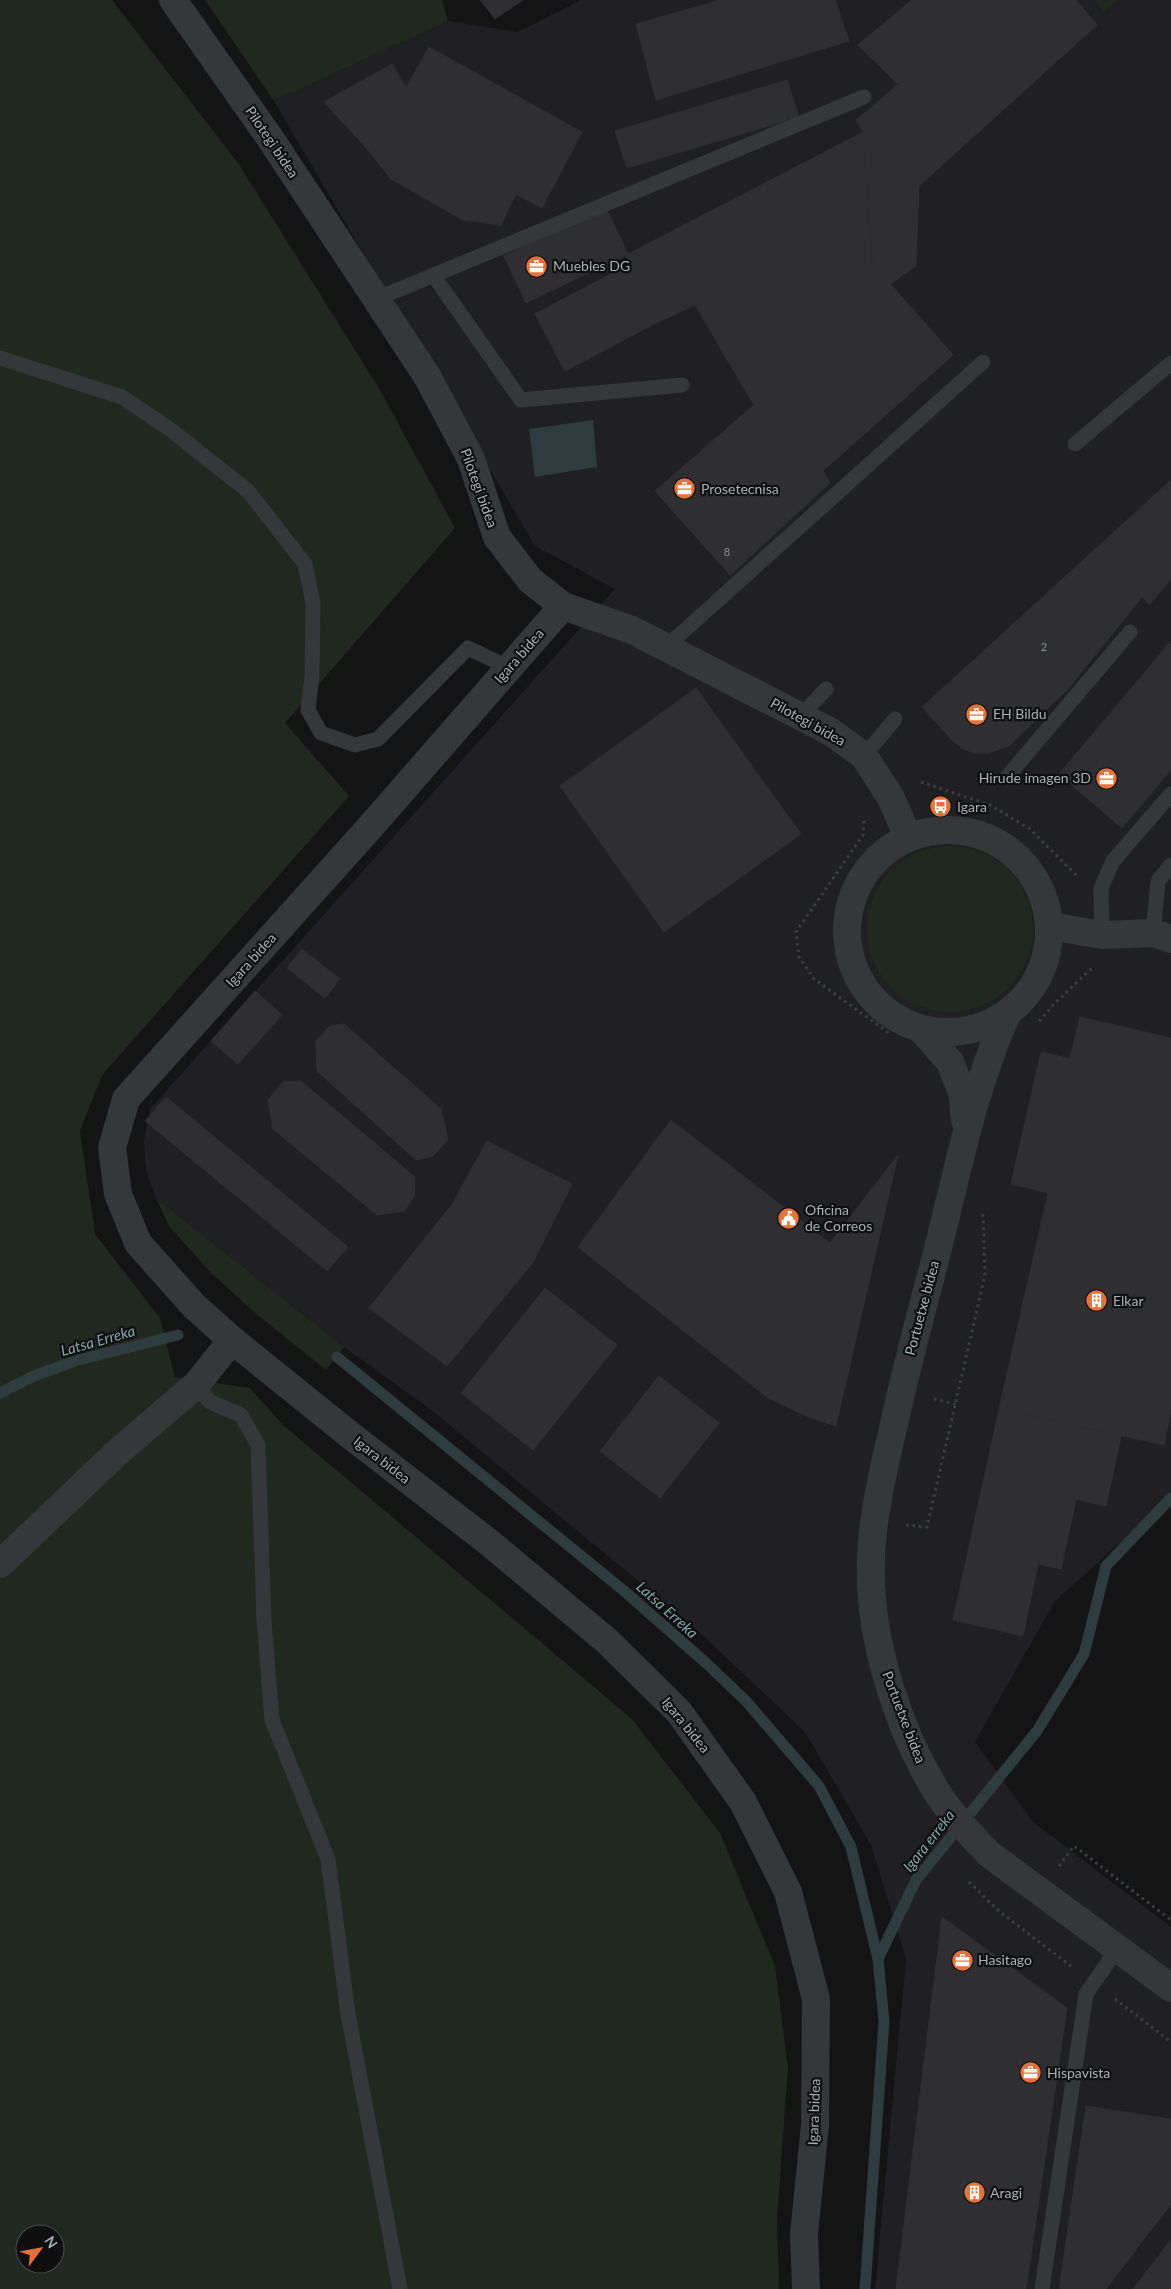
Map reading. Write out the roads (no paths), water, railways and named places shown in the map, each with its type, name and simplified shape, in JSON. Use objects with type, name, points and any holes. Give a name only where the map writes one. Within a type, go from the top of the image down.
[{"type":"street","name":"Pilotegi bidea","points":[[173,0],[270,138],[428,376],[471,459],[497,537],[530,580],[563,606],[632,630],[831,732],[864,756],[891,798],[908,837]]},
{"type":"street","name":"Igara bidea","points":[[563,606],[126,1099],[112,1148],[118,1194],[138,1243],[194,1306],[232,1340],[350,1435],[491,1544],[607,1641],[679,1712],[743,1802],[788,1892],[816,1999],[815,2125],[804,2234],[806,2289]]},
{"type":"street","points":[[935,830],[963,830],[990,838],[1014,852],[1032,873],[1045,898],[1050,926],[1046,960],[1031,992],[1006,1016],[979,1029],[951,1033],[922,1030],[893,1017],[870,996],[853,969],[846,938],[849,906],[861,878],[881,854],[908,837],[935,830]]},
{"type":"street","points":[[1050,926],[1102,936],[1162,936]]},
{"type":"street","name":"Portuetxe bidea","points":[[1006,1016],[978,1087],[900,1391],[876,1502],[870,1561],[875,1624],[888,1683],[917,1757],[941,1798],[965,1829],[989,1854],[1171,1988]]},
{"type":"street","name":"Portuetxe bidea","points":[[922,1030],[950,1062],[962,1092],[966,1134]]},
{"type":"street","points":[[0,1564],[120,1450],[196,1385],[232,1340]]},
{"type":"lane","points":[[376,299],[864,97]]},
{"type":"lane","points":[[433,275],[520,400],[682,385]]},
{"type":"lane","points":[[0,358],[122,397],[171,430],[248,491],[305,564],[313,603],[312,677],[308,710],[321,733],[355,745],[378,739],[468,648],[510,668]]},
{"type":"lane","points":[[666,647],[984,362]]},
{"type":"lane","points":[[1075,444],[1171,363]]},
{"type":"lane","points":[[1006,778],[1130,632]]},
{"type":"lane","points":[[801,716],[826,689]]},
{"type":"lane","points":[[864,756],[894,719]]},
{"type":"lane","points":[[1102,936],[1101,888],[1113,861],[1171,794]]},
{"type":"lane","points":[[1162,936],[1158,881],[1171,865]]},
{"type":"lane","points":[[196,1385],[210,1402],[241,1416],[258,1445],[264,1621],[272,1720],[328,1859],[348,2014],[400,2289]]},
{"type":"lane","points":[[1042,2289],[1086,1994],[1118,1948]]},
{"type":"waterway","name":"Latsa Erreka","points":[[0,1393],[34,1376],[75,1361],[178,1335]]},
{"type":"waterway","name":"Latsa Erreka","points":[[337,1357],[623,1590],[705,1662],[746,1701],[819,1786],[851,1847],[878,1959],[884,2021],[865,2289]]},
{"type":"waterway","name":"Igara erreka","points":[[878,1959],[916,1880],[1037,1731],[1084,1654],[1106,1566],[1171,1498]]},
{"type":"place","name":"Muebles DG","points":[[537,266]]},
{"type":"place","name":"Prosetecnisa","points":[[685,489]]},
{"type":"place","name":"EH Bildu","points":[[977,714]]},
{"type":"place","name":"Hirude imagen 3D","points":[[1107,778]]},
{"type":"place","name":"Igara","points":[[941,807]]},
{"type":"place","name":"Oficina de Correos","points":[[789,1218]]},
{"type":"place","name":"Elkar","points":[[1097,1301]]},
{"type":"place","name":"Hasitago","points":[[962,1960]]},
{"type":"place","name":"Hispavista","points":[[1031,2073]]},
{"type":"place","name":"Aragi","points":[[974,2193]]}]
